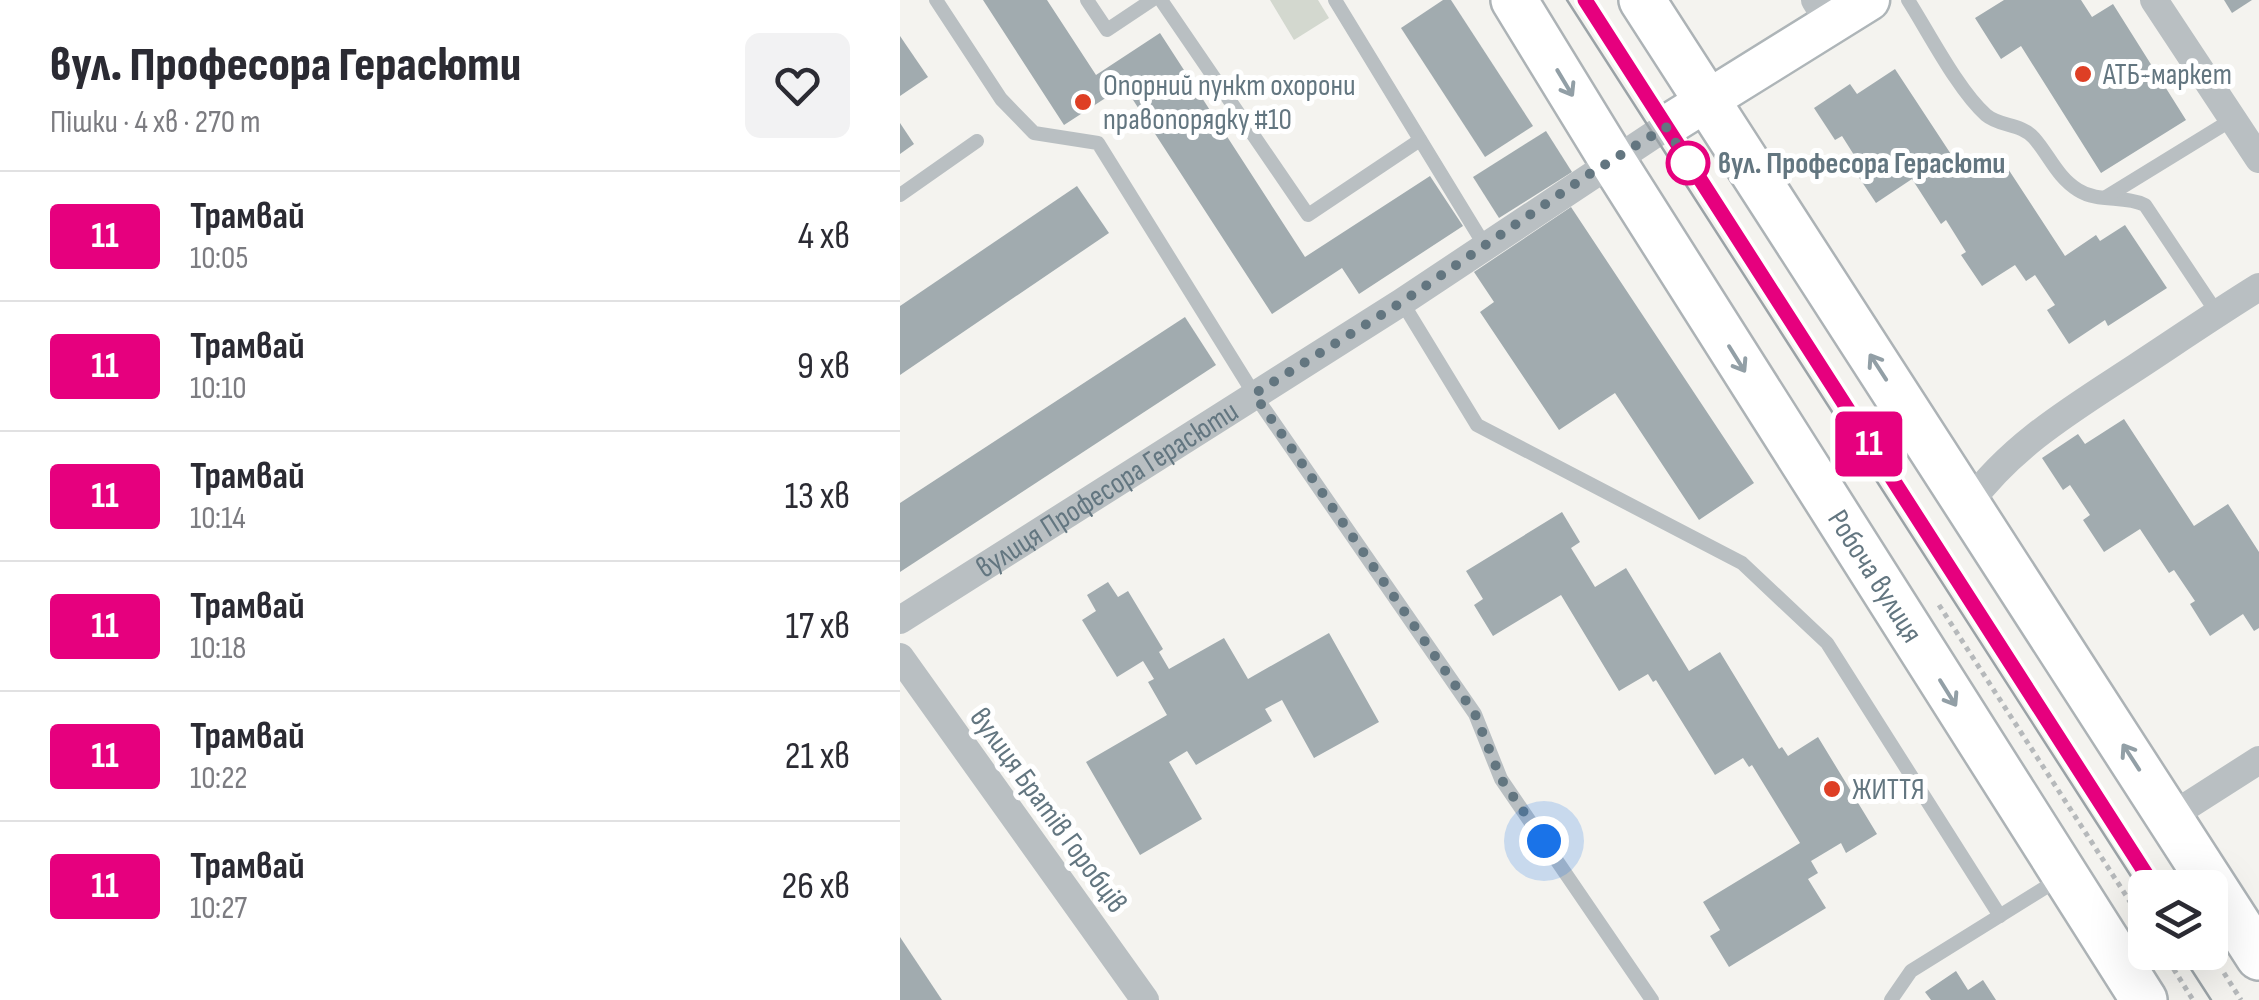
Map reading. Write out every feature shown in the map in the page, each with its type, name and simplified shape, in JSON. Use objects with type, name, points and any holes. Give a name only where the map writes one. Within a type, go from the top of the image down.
[{"type":"main road","name":"Робоча вулиця","points":[[1514,0],[2144,1000]]},
{"type":"main road","points":[[1642,0],[1691,111],[1968,505],[2259,957]]},
{"type":"street","name":"вулиця Професора Герасюти","points":[[900,620],[1402,302],[1691,111],[1822,12],[1869,0]]},
{"type":"street","points":[[2154,0],[2259,159]]},
{"type":"street","points":[[1968,505],[1990,475],[2016,450],[2259,288]]},
{"type":"street","name":"вулиця Братів Горобців","points":[[900,657],[1146,1000]]},
{"type":"street","points":[[2170,817],[2259,760]]},
{"type":"lane","points":[[936,0],[1001,99],[1034,133],[1098,143],[1254,394],[1475,714],[1501,779],[1652,1000]]},
{"type":"lane","points":[[1087,0],[1107,30],[1152,0]]},
{"type":"lane","points":[[1161,0],[1308,215],[1420,140]]},
{"type":"lane","points":[[1335,0],[1485,246]]},
{"type":"lane","points":[[1908,0],[1989,118],[2032,136],[2059,174],[2077,190],[2145,205],[2217,314]]},
{"type":"lane","points":[[2106,197],[2232,119]]},
{"type":"lane","points":[[900,195],[977,141]]},
{"type":"lane","points":[[1402,302],[1477,425],[1742,563],[1827,643],[2000,916]]},
{"type":"lane","points":[[1891,1000],[1911,971],[2064,876]]},
{"type":"path","points":[[2175,970],[2194,1000]]},
{"type":"shaded area","points":[[1270,0],[1318,0],[1329,18],[1294,40]]},
{"type":"building","points":[[983,0],[1047,0],[1096,75],[1160,33],[1305,257],[1430,176],[1463,226],[1359,294],[1342,268],[1272,314],[1124,86],[1064,125]]},
{"type":"building","points":[[1443,0],[1451,0],[1533,126],[1485,157],[1401,28]]},
{"type":"building","name":"АТБ-маркет","points":[[2004,0],[2081,0],[2092,17],[2113,4],[2186,120],[2101,173],[2021,46],[2001,59],[1975,18]]},
{"type":"building","points":[[2224,0],[2252,0],[2232,13]]},
{"type":"building","points":[[900,36],[928,77],[900,96]]},
{"type":"building","points":[[1895,69],[1966,177],[1999,155],[2065,256],[2096,235],[2100,241],[2125,225],[2167,288],[2108,326],[2105,320],[2069,344],[2047,310],[2055,305],[2035,275],[2026,281],[2015,265],[1982,286],[1961,255],[1966,252],[1946,220],[1941,224],[1912,179],[1876,203],[1854,170],[1861,166],[1842,136],[1835,140],[1814,108],[1850,84],[1857,94]]},
{"type":"building","points":[[900,123],[914,144],[900,154]]},
{"type":"building","points":[[1546,131],[1572,172],[1499,218],[1473,177]]},
{"type":"building","points":[[1077,186],[1109,233],[900,375],[900,306]]},
{"type":"building","points":[[1571,207],[1754,483],[1699,520],[1615,393],[1559,430],[1480,312],[1494,302],[1474,272]]},
{"type":"building","points":[[1185,317],[1216,365],[900,572],[900,503]]},
{"type":"building","points":[[2124,419],[2194,526],[2228,504],[2259,552],[2259,628],[2254,631],[2243,614],[2210,636],[2190,604],[2195,601],[2174,570],[2169,573],[2140,529],[2104,552],[2083,520],[2090,515],[2070,485],[2063,490],[2042,458],[2078,434],[2085,444]]},
{"type":"building","points":[[1562,512],[1580,542],[1571,548],[1595,587],[1626,568],[1689,671],[1720,652],[1779,749],[1782,747],[1788,756],[1818,737],[1877,834],[1846,853],[1841,843],[1811,861],[1818,873],[1808,879],[1826,908],[1729,967],[1710,936],[1720,930],[1703,902],[1800,843],[1752,765],[1749,767],[1743,758],[1715,775],[1656,680],[1653,682],[1648,674],[1619,691],[1561,595],[1493,636],[1474,605],[1483,599],[1466,571]]},
{"type":"building","points":[[1108,582],[1118,597],[1128,591],[1163,649],[1159,652],[1169,669],[1224,638],[1248,679],[1329,633],[1379,722],[1314,758],[1282,700],[1265,709],[1272,721],[1196,765],[1187,751],[1169,762],[1202,819],[1140,855],[1086,762],[1167,715],[1148,682],[1154,679],[1143,661],[1117,677],[1082,620],[1096,611],[1087,595]]},
{"type":"building","points":[[900,937],[942,1000],[900,1000]]},
{"type":"building","points":[[1956,971],[1968,990],[1983,980],[1996,1000],[1931,1000],[1925,992]]},
{"type":"tram line","points":[[1567,0],[2128,872]]},
{"type":"tram line","name":"11","points":[[1585,0],[2143,870]]},
{"type":"tram line","points":[[1598,21],[1727,223]]},
{"type":"tram line","points":[[2192,970],[2211,1000]]},
{"type":"place","name":"АТБ-маркет","points":[[2083,74]]},
{"type":"place","name":"Опорний пункт охорони правопорядку #10","points":[[1083,102]]},
{"type":"place","name":"вул. Професора Герасюти","points":[[1688,163]]},
{"type":"place","name":"ЖИТТЯ","points":[[1832,789]]},
{"type":"route","points":[[1544,841],[1501,779],[1475,714],[1254,394],[1402,302],[1588,175],[1666,127],[1688,163]]}]
